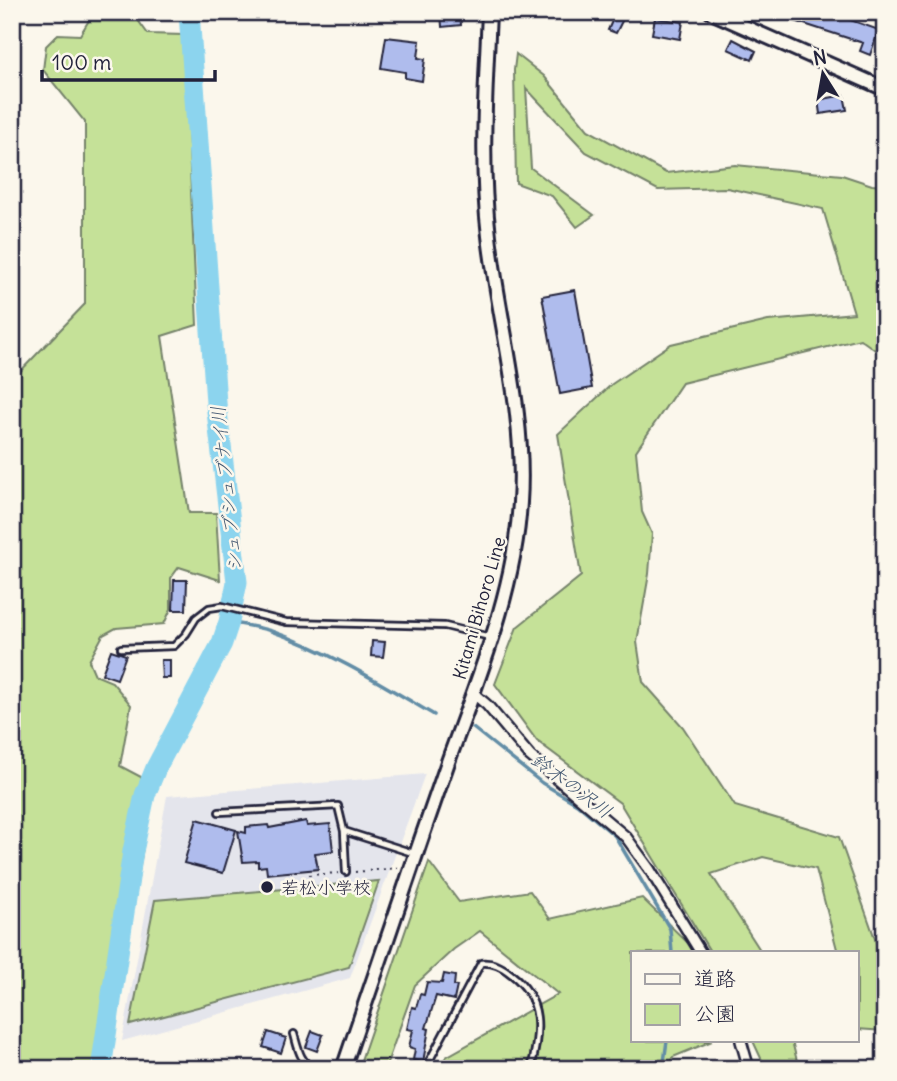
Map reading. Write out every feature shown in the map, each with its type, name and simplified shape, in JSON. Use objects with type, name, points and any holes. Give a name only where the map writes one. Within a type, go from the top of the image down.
[{"type":"main road","name":"Kitami Bihoro Line","points":[[343,1069],[473,693],[517,545],[521,498],[520,438],[489,235],[485,141],[489,12]]},
{"type":"main road","points":[[712,12],[885,89]]},
{"type":"street","points":[[473,693],[487,705],[530,756],[626,837],[650,870],[700,951]]},
{"type":"street","points":[[741,1042],[749,1069]]},
{"type":"lane","points":[[121,648],[174,646],[196,618],[209,608],[222,606],[286,622],[445,626],[490,637]]},
{"type":"lane","points":[[219,812],[338,806],[344,831],[346,872]]},
{"type":"lane","points":[[344,831],[415,861]]},
{"type":"lane","points":[[425,1069],[481,963],[490,962],[513,975],[527,987],[533,997],[537,1029],[531,1069]]},
{"type":"lane","points":[[294,1034],[302,1060],[315,1069]]},
{"type":"path","points":[[309,875],[415,861]]},
{"type":"shaded area","name":"若松小学校","points":[[425,774],[350,978],[122,1041],[167,796]]},
{"type":"green space","points":[[99,12],[132,12],[148,34],[184,35],[197,325],[162,336],[189,513],[216,513],[220,580],[179,567],[171,578],[171,609],[164,624],[116,628],[103,635],[89,661],[95,675],[112,682],[131,705],[120,766],[141,777],[149,809],[108,1069],[85,1069],[72,1061],[68,1069],[12,1069],[12,380],[85,304],[85,122],[43,70],[46,46],[58,34],[80,35],[91,17]]},
{"type":"green space","points":[[516,54],[544,76],[588,130],[666,173],[735,165],[842,175],[872,185],[885,186],[885,357],[860,339],[682,383],[636,451],[642,512],[652,534],[649,574],[637,642],[643,682],[683,727],[735,806],[839,837],[885,967],[885,1031],[858,1029],[858,951],[837,951],[816,869],[763,857],[711,874],[761,951],[710,951],[620,803],[537,741],[495,684],[517,627],[581,576],[558,434],[612,384],[671,344],[768,321],[854,313],[823,209],[727,188],[658,190],[586,152],[526,88],[531,168],[594,215],[577,227],[552,196],[516,183]]},
{"type":"green space","points":[[429,862],[459,902],[530,891],[550,919],[642,898],[693,951],[631,951],[631,1042],[710,1042],[673,1057],[669,1069],[438,1069],[446,1057],[558,994],[480,931],[454,949],[415,985],[385,1069],[358,1069]]},
{"type":"green space","points":[[379,881],[349,967],[130,1025],[155,900]]},
{"type":"green space","points":[[753,1042],[792,1042],[799,1069],[766,1069]]},
{"type":"building","points":[[441,12],[460,12],[461,25],[442,27]]},
{"type":"building","points":[[616,12],[625,15],[616,33],[608,30]]},
{"type":"building","points":[[773,12],[828,12],[879,30],[870,55],[860,51],[863,43]]},
{"type":"building","points":[[655,18],[683,22],[680,39],[652,34]]},
{"type":"building","points":[[386,37],[420,41],[418,58],[425,59],[422,81],[405,78],[405,72],[381,68]]},
{"type":"building","points":[[733,39],[756,51],[752,60],[728,49]]},
{"type":"building","points":[[844,95],[847,110],[820,114],[818,100]]},
{"type":"building","points":[[575,290],[592,388],[560,394],[542,296]]},
{"type":"building","points":[[174,580],[187,580],[186,610],[173,610]]},
{"type":"building","points":[[372,641],[385,642],[383,657],[371,656]]},
{"type":"building","points":[[111,650],[126,655],[117,679],[102,674]]},
{"type":"building","points":[[161,660],[170,660],[170,678],[162,678]]},
{"type":"building","points":[[197,819],[236,830],[223,873],[184,863]]},
{"type":"building","points":[[306,821],[307,826],[330,824],[333,851],[315,853],[318,869],[267,874],[266,866],[258,867],[258,861],[243,862],[238,831],[246,833],[246,827],[268,825],[269,828]]},
{"type":"building","points":[[444,974],[455,976],[454,986],[457,986],[454,1000],[436,996],[426,1028],[429,1029],[423,1062],[413,1060],[415,1049],[409,1047],[413,1030],[407,1029],[412,1007],[416,1008],[420,994],[424,995],[427,982],[442,983]]},
{"type":"building","points":[[312,1031],[323,1035],[317,1051],[306,1047]]},
{"type":"building","points":[[268,1032],[286,1038],[281,1053],[263,1047]]},
{"type":"waterway","name":"シュブシュブナイ川","points":[[101,1069],[133,851],[145,795],[156,768],[222,643],[237,582],[216,403],[189,12]]},
{"type":"waterway","name":"鈴木の沢川","points":[[229,622],[271,631],[314,648],[434,715]]},
{"type":"waterway","name":"鈴木の沢川","points":[[473,728],[542,783],[577,804],[615,836],[670,929],[672,951]]},
{"type":"waterway","name":"鈴木の沢川","points":[[663,1069],[667,1042]]},
{"type":"place","name":"若松小学校","points":[[267,887]]}]
